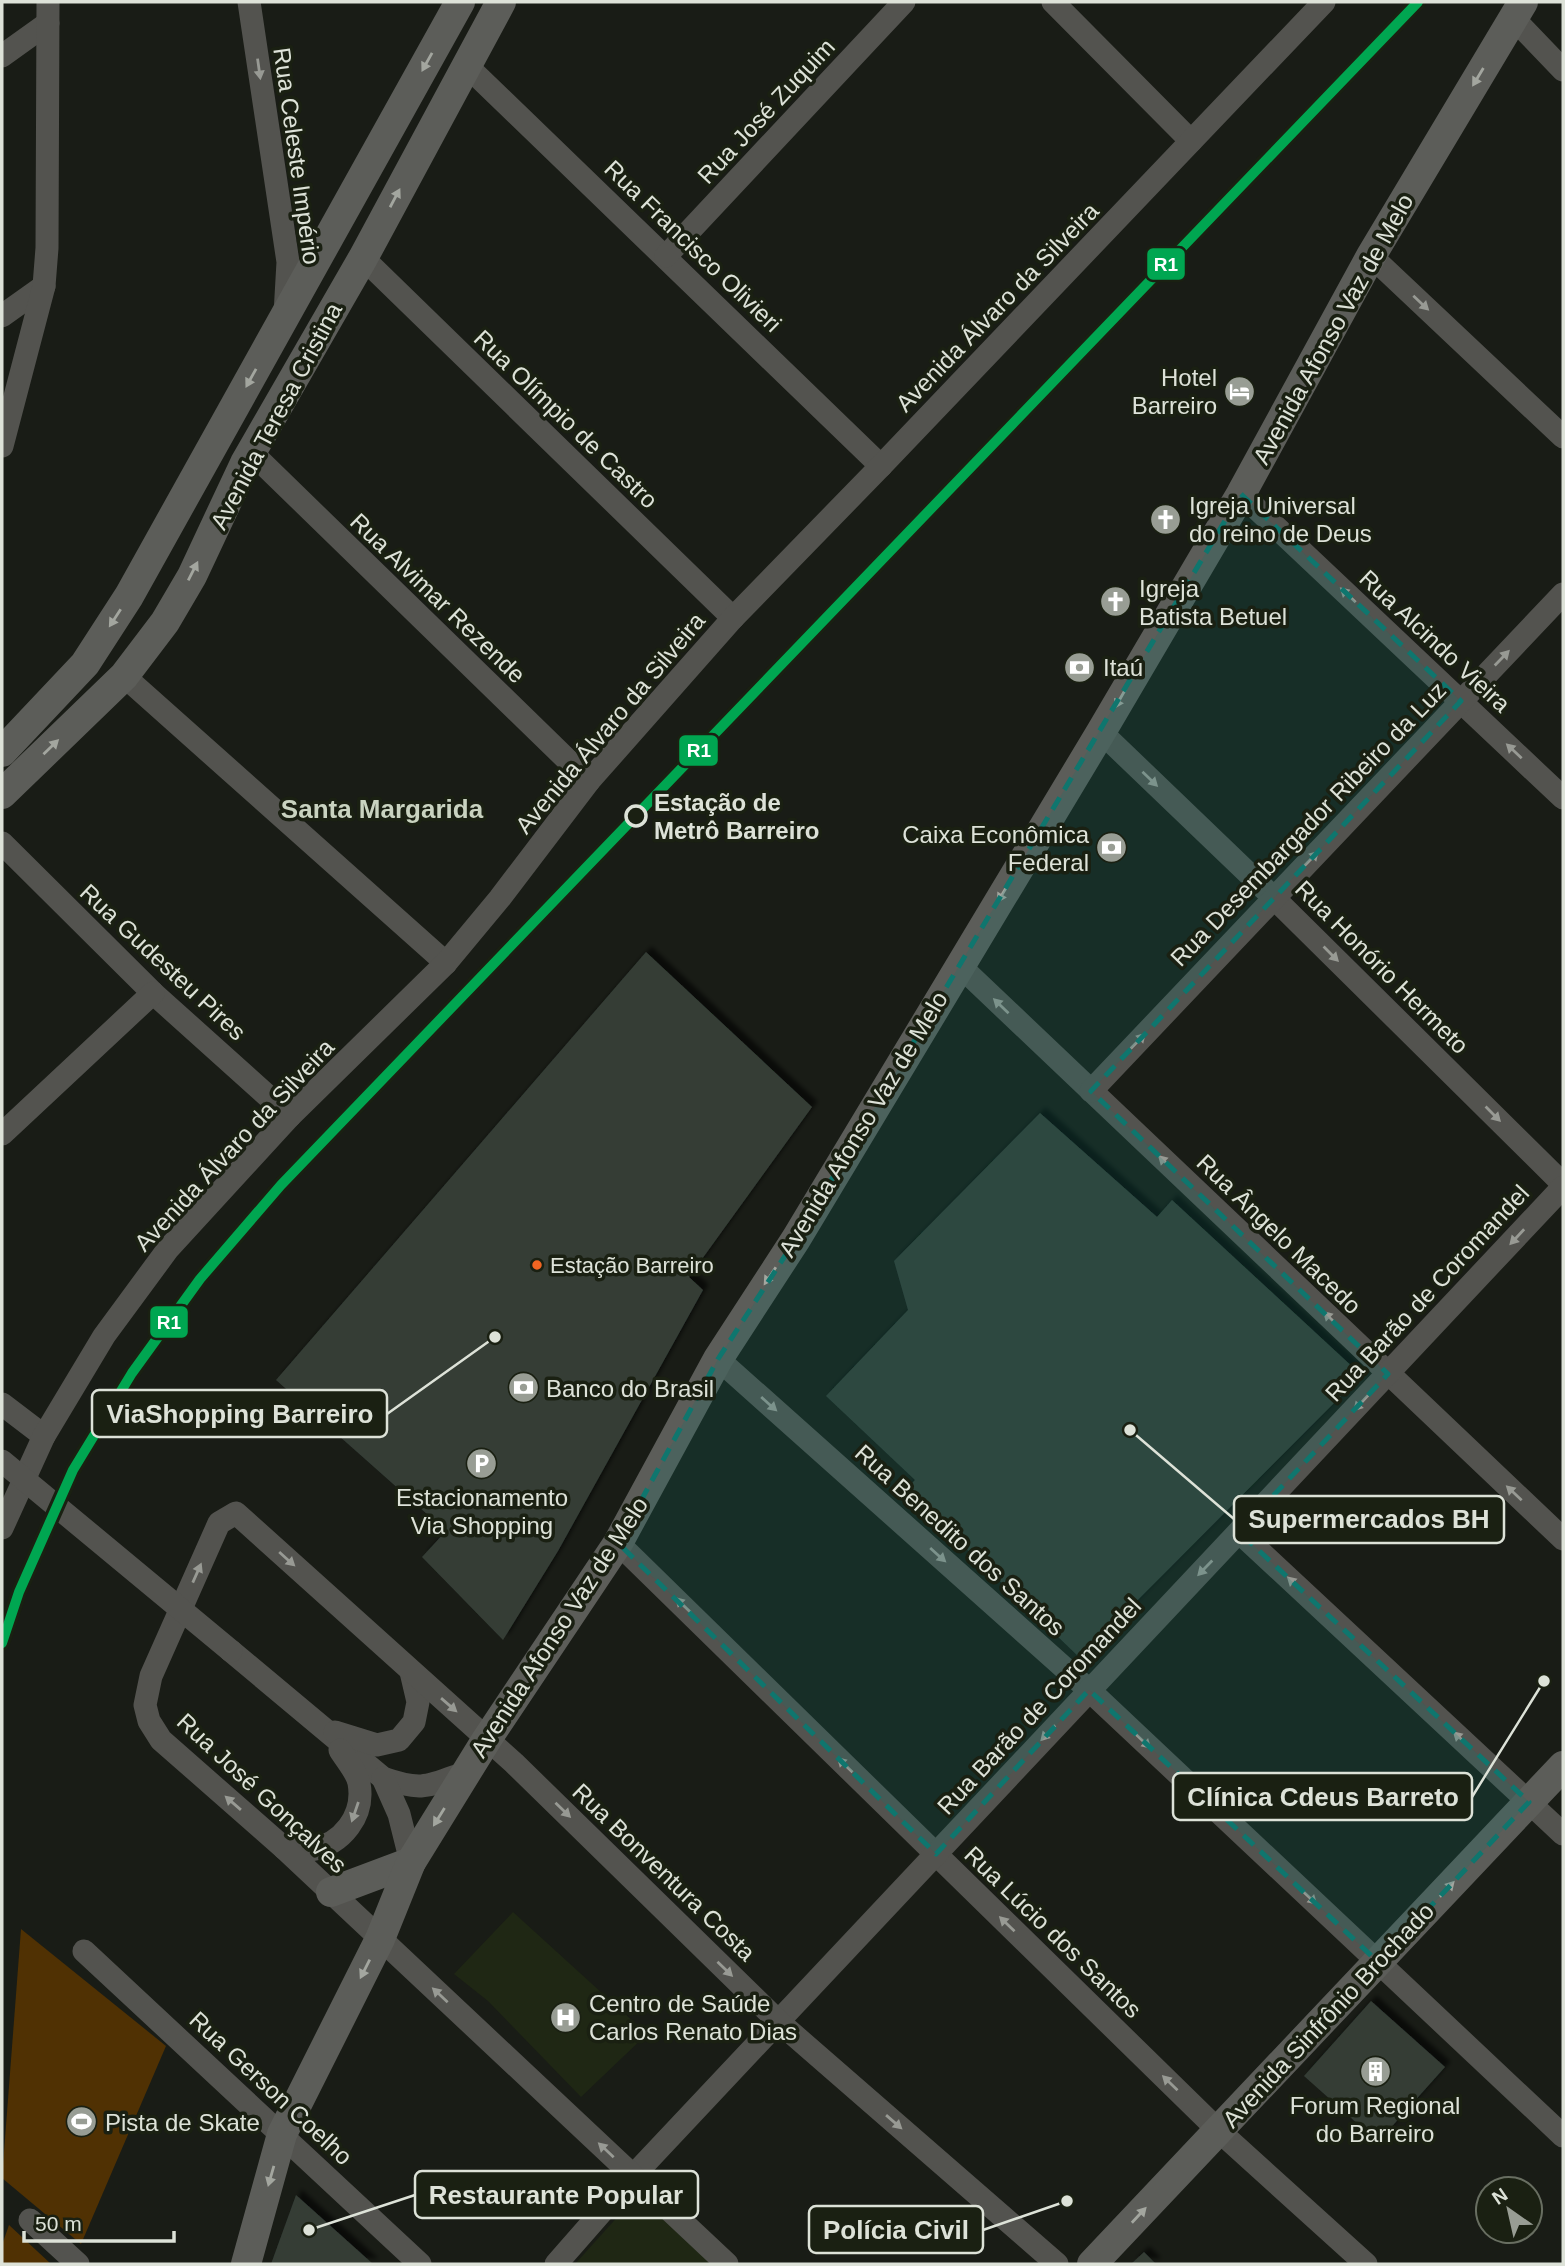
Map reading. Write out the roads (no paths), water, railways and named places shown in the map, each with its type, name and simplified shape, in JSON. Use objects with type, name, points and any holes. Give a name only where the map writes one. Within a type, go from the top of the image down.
[{"type":"main road","name":"Avenida Teresa Cristina","points":[[2,751],[85,664],[129,596],[460,2]]},
{"type":"main road","name":"Avenida Teresa Cristina","points":[[2,794],[124,676],[165,622],[192,576],[251,452],[363,258],[501,2]]},
{"type":"main road","name":"Avenida Afonso Vaz de Melo","points":[[246,2264],[282,2134],[380,1939],[411,1862],[487,1739],[618,1543],[718,1359],[796,1239],[1101,732],[1241,494],[1371,256],[1518,10]]},
{"type":"main road","name":"Avenida Sinfrônio Brochado","points":[[1092,2264],[1563,1766]]},
{"type":"main road","points":[[331,1892],[411,1862]]},
{"type":"street","name":"Rua Celeste Império","points":[[249,2],[288,262],[285,318]]},
{"type":"street","name":"Rua José Zuquim","points":[[666,256],[904,2]]},
{"type":"street","points":[[1053,2],[1191,141]]},
{"type":"street","name":"Avenida Álvaro da Silveira","points":[[2,1528],[44,1436],[104,1336],[168,1249],[290,1116],[446,963],[500,898],[589,781],[733,618],[1324,2]]},
{"type":"street","points":[[1518,10],[1563,70]]},
{"type":"street","points":[[2,56],[48,12]]},
{"type":"street","points":[[2,446],[44,286],[47,248],[48,12]]},
{"type":"street","name":"Rua Francisco Olivieri","points":[[466,65],[881,466]]},
{"type":"street","points":[[1371,256],[1563,438]]},
{"type":"street","name":"Rua Olímpio de Castro","points":[[363,258],[733,618]]},
{"type":"street","points":[[2,316],[44,286]]},
{"type":"street","name":"Rua Alvimar Rezende","points":[[251,452],[589,781]]},
{"type":"street","name":"Rua Alcindo Vieira","points":[[1241,494],[1563,798]]},
{"type":"street","name":"Rua Desembargador Ribeiro da Luz","points":[[1091,1091],[1563,594]]},
{"type":"street","points":[[124,676],[446,963]]},
{"type":"street","name":"Rua Honório Hermeto","points":[[1101,732],[1274,898],[1563,1185]]},
{"type":"street","name":"Rua Gudesteu Pires","points":[[2,843],[153,993],[290,1116]]},
{"type":"street","name":"Rua Ângelo Macedo","points":[[960,966],[1563,1539]]},
{"type":"street","points":[[2,1134],[153,993]]},
{"type":"street","name":"Rua Barão de Coromandel","points":[[556,2264],[634,2175],[1563,1185]]},
{"type":"street","name":"Rua Benedito dos Santos","points":[[718,1359],[1089,1690],[1563,2136]]},
{"type":"street","points":[[2,1404],[44,1436]]},
{"type":"street","points":[[2,1461],[383,1778],[409,1787],[428,1786],[467,1772]]},
{"type":"street","name":"Rua José Gonçalves","points":[[487,1739],[236,1513],[219,1523],[150,1676],[145,1705],[149,1721],[161,1740],[284,1848],[727,2264]]},
{"type":"street","points":[[1239,1532],[1563,1834]]},
{"type":"street","name":"Rua Lúcio dos Santos","points":[[618,1543],[1219,2131],[1366,2264]]},
{"type":"street","points":[[327,1729],[377,1745],[399,1740],[414,1722],[418,1702],[411,1672]]},
{"type":"street","points":[[284,1848],[308,1851],[332,1844],[350,1828],[359,1805],[359,1781],[327,1729]]},
{"type":"street","name":"Rua Bonventura Costa","points":[[487,1739],[779,2022],[1057,2264]]},
{"type":"street","points":[[383,1778],[399,1814],[411,1862]]},
{"type":"street","name":"Rua Gerson Coelho","points":[[84,1951],[420,2264]]},
{"type":"street","points":[[30,2220],[78,2264]]},
{"type":"place","name":"Hotel Barreiro","points":[[1240,391]]},
{"type":"place","name":"Igreja Universal do reino de Deus","points":[[1166,519]]},
{"type":"place","name":"Igreja Batista Betuel","points":[[1116,602]]},
{"type":"place","name":"Itaú","points":[[1080,667]]},
{"type":"place","name":"Estação de Metrô Barreiro","points":[[636,816]]},
{"type":"place","name":"Caixa Econômica Federal","points":[[1112,848]]},
{"type":"place","name":"Estação Barreiro","points":[[537,1265]]},
{"type":"place","name":"ViaShopping Barreiro","points":[[495,1337]]},
{"type":"place","name":"Banco do Brasil","points":[[523,1388]]},
{"type":"place","name":"Supermercados BH","points":[[1130,1430]]},
{"type":"place","name":"Estacionamento Via Shopping","points":[[482,1463]]},
{"type":"place","name":"Clínica Cdeus Barreto","points":[[1544,1681]]},
{"type":"place","name":"Centro de Saúde Carlos Renato Dias","points":[[566,2017]]},
{"type":"place","name":"Forum Regional do Barreiro","points":[[1375,2071]]},
{"type":"place","name":"Pista de Skate","points":[[82,2122]]},
{"type":"place","name":"Polícia Civil","points":[[1067,2201]]},
{"type":"place","name":"Restaurante Popular","points":[[309,2230]]},
{"type":"district","name":"Santa Margarida","points":[[382,809]]}]
